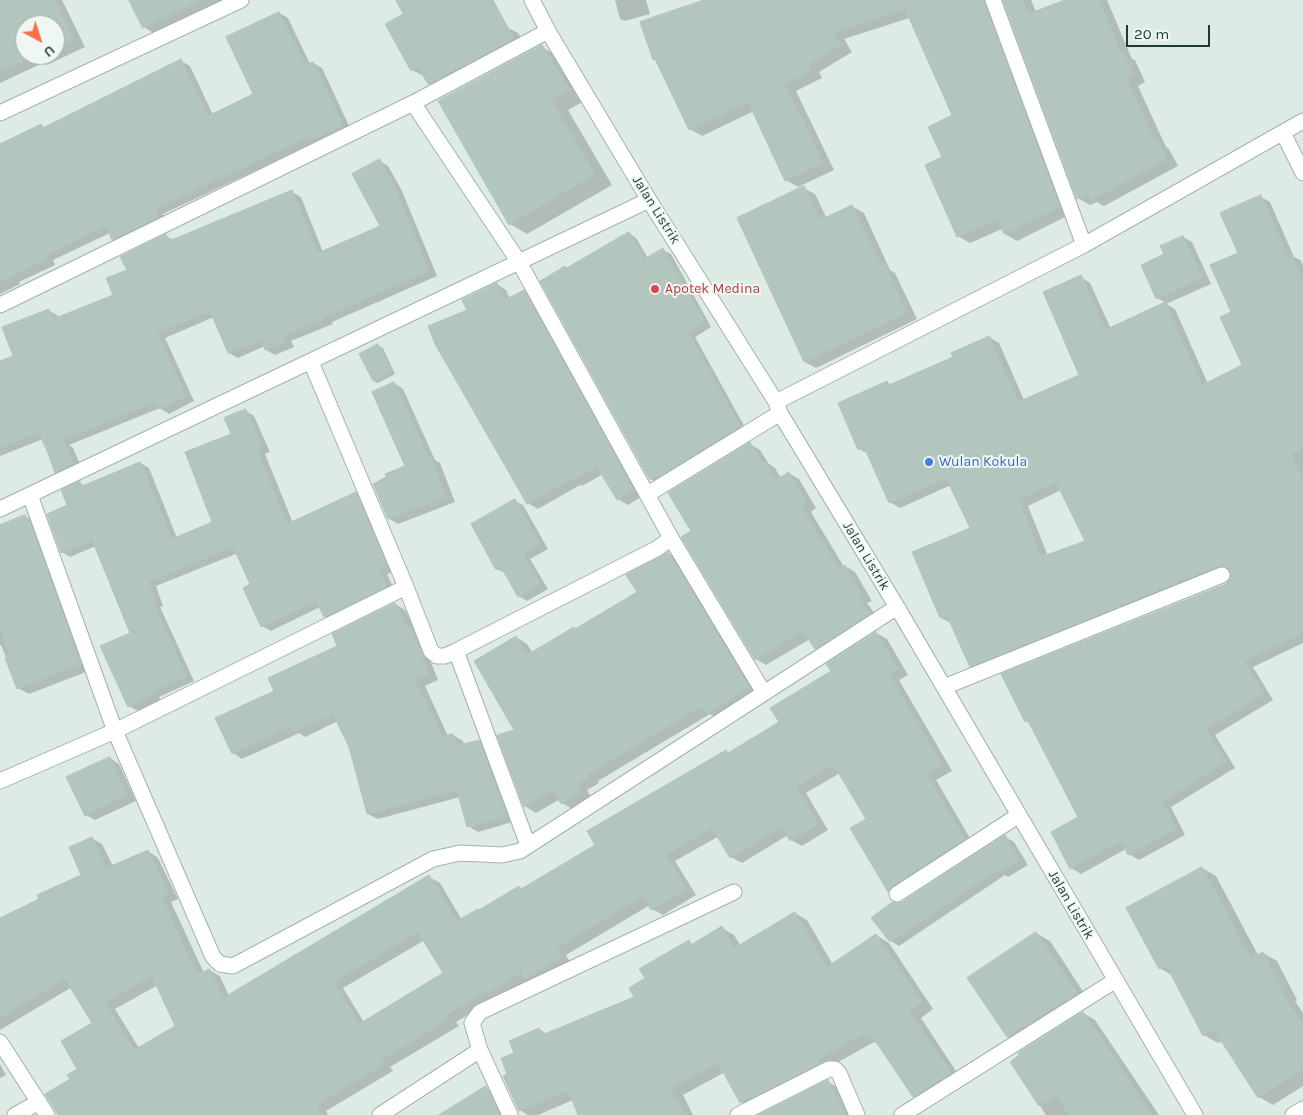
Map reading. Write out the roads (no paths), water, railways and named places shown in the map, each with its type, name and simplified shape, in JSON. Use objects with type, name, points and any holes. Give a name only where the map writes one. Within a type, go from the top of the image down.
[{"type":"street","points":[[0,113],[241,0]]},
{"type":"street","name":"Jalan Listrik","points":[[532,0],[548,31],[648,200],[778,407],[897,607],[1195,1115]]},
{"type":"street","points":[[993,0],[1084,245]]},
{"type":"street","points":[[0,305],[413,103],[548,31]]},
{"type":"street","points":[[413,103],[519,262],[671,538],[764,693]]},
{"type":"street","points":[[648,494],[778,407],[1084,245],[1303,121]]},
{"type":"street","points":[[1283,133],[1303,174]]},
{"type":"street","points":[[0,509],[648,200]]},
{"type":"street","points":[[311,362],[431,651],[437,656],[445,656],[456,651],[658,548],[671,538]]},
{"type":"street","points":[[30,495],[115,731],[213,956],[220,964],[233,966],[433,859],[460,853],[502,855],[520,851],[897,607]]},
{"type":"street","points":[[944,687],[1222,575]]},
{"type":"street","points":[[0,781],[115,731],[406,587]]},
{"type":"street","points":[[456,651],[528,845]]},
{"type":"street","points":[[897,894],[1018,815]]},
{"type":"street","points":[[510,1115],[480,1050],[472,1023],[480,1012],[734,892]]},
{"type":"street","points":[[902,1115],[1116,980]]},
{"type":"street","points":[[0,1042],[43,1109],[15,1115]]},
{"type":"street","points":[[380,1115],[480,1050]]},
{"type":"street","points":[[738,1115],[829,1070],[835,1069],[839,1073],[857,1115]]},
{"type":"street","points":[[1292,1115],[1303,1109]]},
{"type":"place","name":"Apotek Medina","points":[[655,289]]},
{"type":"place","name":"Wulan Kokula","points":[[929,462]]}]
